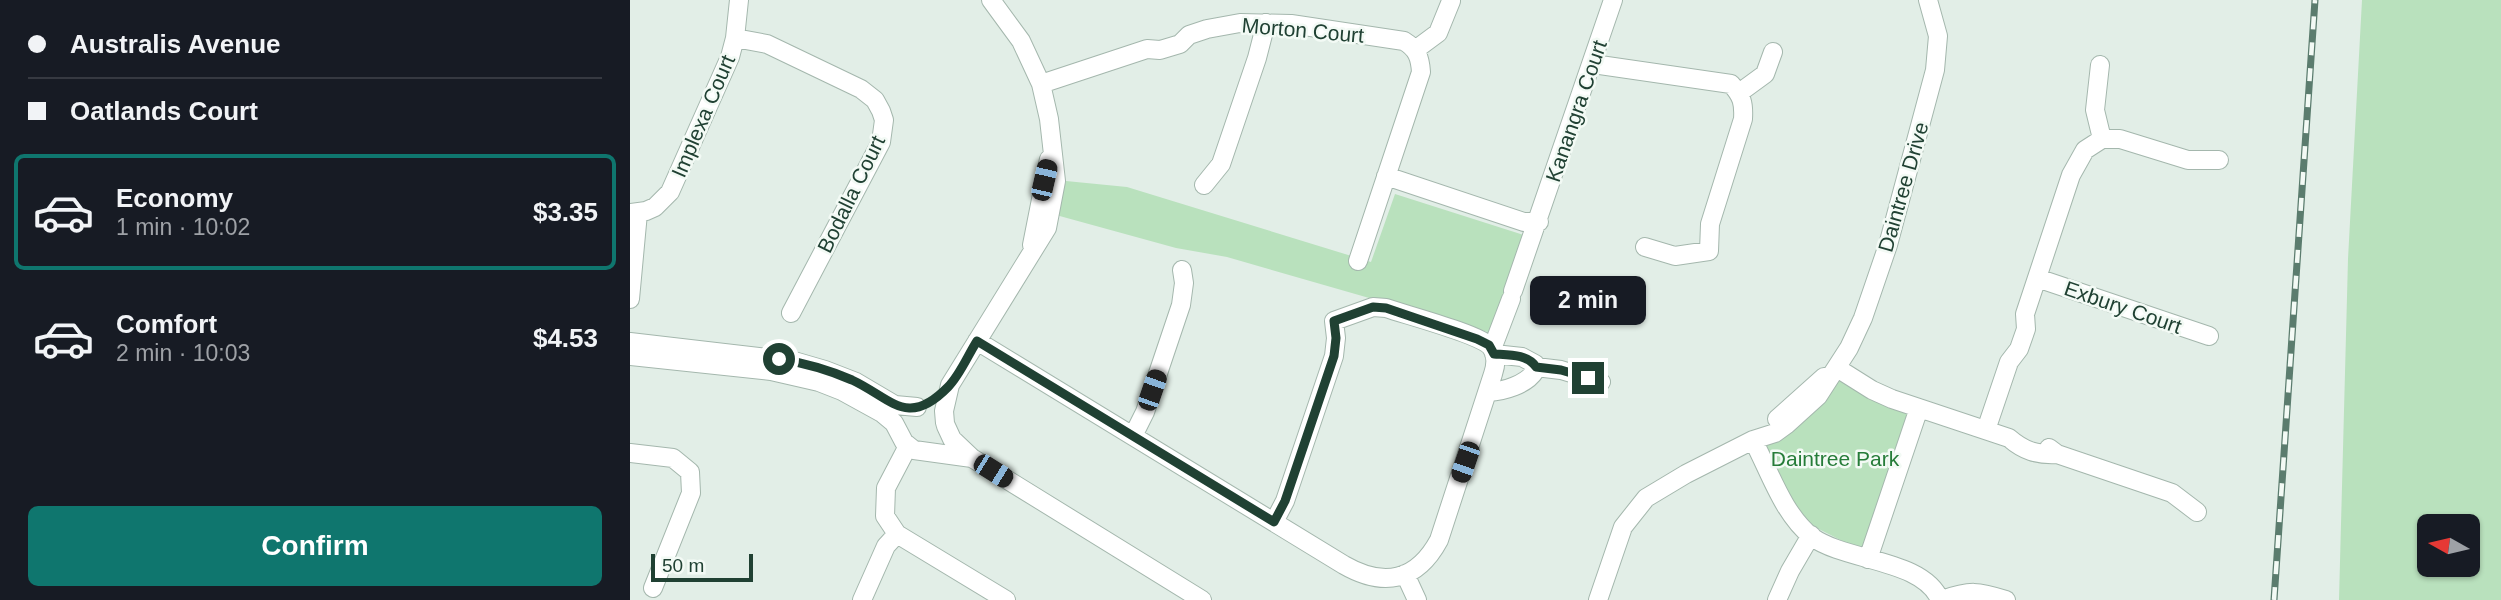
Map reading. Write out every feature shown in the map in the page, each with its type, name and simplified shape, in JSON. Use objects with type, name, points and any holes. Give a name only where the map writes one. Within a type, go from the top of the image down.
[{"type":"street","name":"Implexa Court","points":[[630,299],[634,213],[646,211],[663,201],[677,179],[730,57],[739,0]]},
{"type":"street","points":[[928,451],[941,442],[950,386],[1046,228],[1053,204],[1056,181],[1049,119],[1041,84],[1021,41],[991,0]]},
{"type":"street","name":"Kanangra Court","points":[[1405,574],[1422,564],[1439,540],[1488,392],[1495,366],[1493,351],[1613,0]]},
{"type":"street","name":"Daintree Drive","points":[[1598,600],[1623,527],[1636,508],[1656,490],[1754,440],[1775,433],[1807,408],[1837,368],[1856,334],[1880,270],[1932,83],[1938,36],[1928,0]]},
{"type":"street","points":[[1358,261],[1421,72],[1420,60],[1415,50],[1438,33],[1451,1]]},
{"type":"street","points":[[1204,185],[1221,164],[1266,23]]},
{"type":"street","name":"Morton Court","points":[[1041,84],[1147,49],[1160,50],[1180,44],[1189,35],[1230,24],[1266,23],[1404,41],[1415,50]]},
{"type":"street","name":"Bodalla Court","points":[[735,38],[768,44],[861,89],[875,100],[884,120],[881,142],[791,313]]},
{"type":"street","points":[[1739,93],[1765,74],[1773,52]]},
{"type":"street","points":[[1592,64],[1731,84],[1744,104],[1743,118],[1710,224],[1709,251],[1675,256],[1645,247]]},
{"type":"street","points":[[2100,65],[2095,110],[2102,139]]},
{"type":"street","points":[[1986,430],[2008,362],[2019,348],[2025,330],[2025,314],[2075,165],[2085,150],[2102,139],[2129,140],[2188,160],[2219,160]]},
{"type":"street","points":[[1386,176],[1524,222],[1539,222]]},
{"type":"street","points":[[1133,436],[1145,412],[1181,304],[1184,283],[1182,270]]},
{"type":"street","name":"Exbury Court","points":[[2037,278],[2209,336]]},
{"type":"street","points":[[1274,522],[1285,501],[1334,356],[1334,321],[1373,307],[1386,308],[1477,339],[1493,351],[1532,361],[1536,367],[1561,370],[1601,383]]},
{"type":"street","points":[[977,341],[1365,576],[1385,579],[1405,574],[1417,600]]},
{"type":"street","points":[[630,342],[794,361],[849,379],[895,405],[935,410],[952,439],[972,458],[1202,600]]},
{"type":"street","points":[[630,356],[771,371],[819,382],[882,413],[917,451],[972,458]]},
{"type":"street","points":[[1488,392],[1503,391],[1529,378],[1536,367]]},
{"type":"street","points":[[1837,368],[1882,395],[2009,438],[2021,448],[2040,455],[2057,454],[2172,494],[2197,512]]},
{"type":"street","points":[[950,386],[935,398],[908,411],[903,419],[900,427],[905,441],[886,488],[883,506],[885,516],[897,534],[1006,600]]},
{"type":"street","points":[[1868,559],[1919,408]]},
{"type":"street","points":[[1754,440],[1790,512],[1811,536],[1827,545],[1924,580],[1941,600],[1970,591],[2006,600]]},
{"type":"street","points":[[630,453],[673,457],[690,472],[692,483],[691,492],[653,588]]},
{"type":"street","points":[[862,600],[886,546],[897,534]]},
{"type":"street","points":[[1777,600],[1790,570],[1811,536]]},
{"type":"green space","points":[[2362,0],[2501,0],[2501,600],[2339,600],[2348,259]]},
{"type":"green space","points":[[1066,181],[1127,187],[1371,262],[1395,194],[1527,236],[1491,333],[1227,257],[1176,248],[1056,215]]},
{"type":"green space","name":"Daintree Park","points":[[1840,375],[1910,412],[1866,553],[1801,520],[1764,444]]},
{"type":"railway","points":[[2274,600],[2315,0]]},
{"type":"route","points":[[779,359],[810,365],[842,376],[868,388],[884,400],[905,408],[920,406],[950,386],[977,341],[1274,522],[1285,501],[1334,356],[1334,321],[1373,307],[1386,308],[1485,342],[1494,354],[1521,357],[1532,361],[1536,367],[1561,370],[1588,378]]}]
